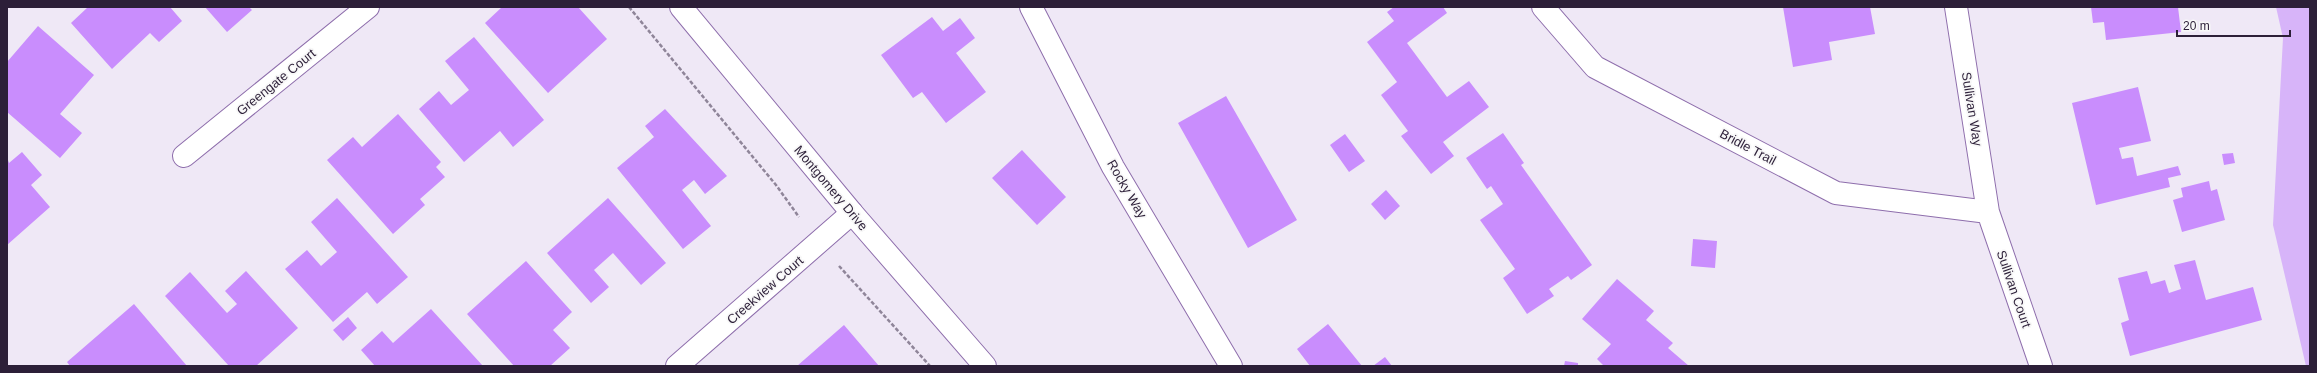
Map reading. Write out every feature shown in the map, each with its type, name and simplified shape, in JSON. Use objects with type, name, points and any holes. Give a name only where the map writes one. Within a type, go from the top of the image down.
[{"type":"street","name":"Greengate Court","points":[[184,156],[368,7]]},
{"type":"street","name":"Montgomery Drive","points":[[681,7],[852,213],[985,366]]},
{"type":"street","name":"Rocky Way","points":[[1031,7],[1113,167],[1231,366]]},
{"type":"street","name":"Bridle Trail","points":[[1543,7],[1595,67],[1836,193],[1988,212]]},
{"type":"street","name":"Sullivan Way","points":[[1956,7],[1988,212]]},
{"type":"street","name":"Sullivan Court","points":[[1988,212],[2041,366]]},
{"type":"street","name":"Creekview Court","points":[[677,366],[852,213]]},
{"type":"path","points":[[629,7],[776,185],[817,244],[930,366]]},
{"type":"shaded area","points":[[2276,7],[2310,7],[2310,366],[2306,366],[2273,225],[2283,38]]},
{"type":"building","points":[[88,7],[170,7],[182,21],[159,42],[150,33],[112,69],[71,23]]},
{"type":"building","points":[[205,7],[249,7],[252,10],[227,32]]},
{"type":"building","points":[[502,7],[578,7],[607,39],[548,93],[485,23]]},
{"type":"building","points":[[1394,7],[1443,7],[1447,13],[1407,43],[1447,97],[1469,81],[1489,107],[1443,142],[1454,156],[1431,174],[1401,136],[1408,131],[1381,95],[1397,82],[1367,42],[1394,21],[1387,12]]},
{"type":"building","points":[[1783,7],[1870,7],[1875,34],[1829,42],[1832,60],[1793,67]]},
{"type":"building","points":[[2091,7],[2178,7],[2181,32],[2106,40],[2104,22],[2093,23]]},
{"type":"building","points":[[932,17],[943,31],[960,18],[975,38],[956,53],[986,92],[946,123],[922,92],[913,98],[881,55]]},
{"type":"building","points":[[38,26],[94,75],[60,114],[82,133],[60,158],[7,112],[7,62]]},
{"type":"building","points":[[474,37],[544,120],[513,147],[500,131],[464,162],[419,109],[439,91],[451,105],[469,90],[445,61]]},
{"type":"building","points":[[2138,87],[2151,141],[2119,148],[2122,159],[2133,157],[2137,176],[2178,166],[2181,175],[2168,178],[2170,187],[2096,205],[2072,103]]},
{"type":"building","points":[[1226,96],[1297,220],[1248,248],[1178,123]]},
{"type":"building","points":[[665,109],[727,176],[705,194],[694,180],[682,190],[711,226],[683,249],[617,168],[654,137],[645,126]]},
{"type":"building","points":[[398,114],[441,162],[436,167],[445,177],[420,199],[425,205],[393,234],[327,160],[353,137],[362,147]]},
{"type":"building","points":[[1503,133],[1524,163],[1521,165],[1592,265],[1571,280],[1568,276],[1549,289],[1554,296],[1527,314],[1503,278],[1515,269],[1480,220],[1503,204],[1491,186],[1487,189],[1466,158]]},
{"type":"building","points":[[1345,134],[1365,161],[1349,172],[1330,145]]},
{"type":"building","points":[[1022,150],[1066,197],[1037,225],[992,178]]},
{"type":"building","points":[[22,152],[42,175],[31,185],[50,207],[7,245],[7,157],[9,163]]},
{"type":"building","points":[[2233,153],[2235,163],[2224,165],[2222,154]]},
{"type":"building","points":[[2209,181],[2211,191],[2217,189],[2225,220],[2182,232],[2173,200],[2183,197],[2181,188]]},
{"type":"building","points":[[1386,190],[1400,206],[1385,220],[1371,204]]},
{"type":"building","points":[[337,198],[408,277],[377,304],[367,292],[333,322],[285,269],[307,250],[321,266],[337,252],[311,222]]},
{"type":"building","points":[[608,198],[666,263],[641,285],[613,253],[594,270],[609,287],[591,303],[547,253]]},
{"type":"building","points":[[1693,239],[1717,241],[1715,268],[1691,266]]},
{"type":"building","points":[[2195,260],[2206,300],[2253,287],[2262,320],[2130,356],[2121,323],[2129,320],[2118,278],[2147,271],[2151,284],[2165,280],[2169,293],[2181,289],[2174,265]]},
{"type":"building","points":[[526,261],[572,312],[553,330],[570,348],[550,366],[514,366],[467,314]]},
{"type":"building","points":[[246,271],[298,328],[256,366],[229,366],[165,296],[190,272],[227,313],[237,304],[225,291]]},
{"type":"building","points":[[1617,279],[1654,311],[1646,320],[1673,343],[1668,348],[1689,366],[1604,366],[1597,359],[1611,344],[1582,319]]},
{"type":"building","points":[[134,304],[187,366],[70,366],[67,362]]},
{"type":"building","points":[[431,309],[483,366],[375,366],[361,350],[382,331],[393,343]]},
{"type":"building","points":[[348,317],[357,328],[343,341],[333,330]]},
{"type":"building","points":[[1328,324],[1362,366],[1310,366],[1297,349]]},
{"type":"building","points":[[844,325],[879,366],[797,366]]},
{"type":"building","points":[[1385,357],[1392,366],[1373,366]]},
{"type":"building","points":[[1565,361],[1578,363],[1578,366],[1564,366]]}]
